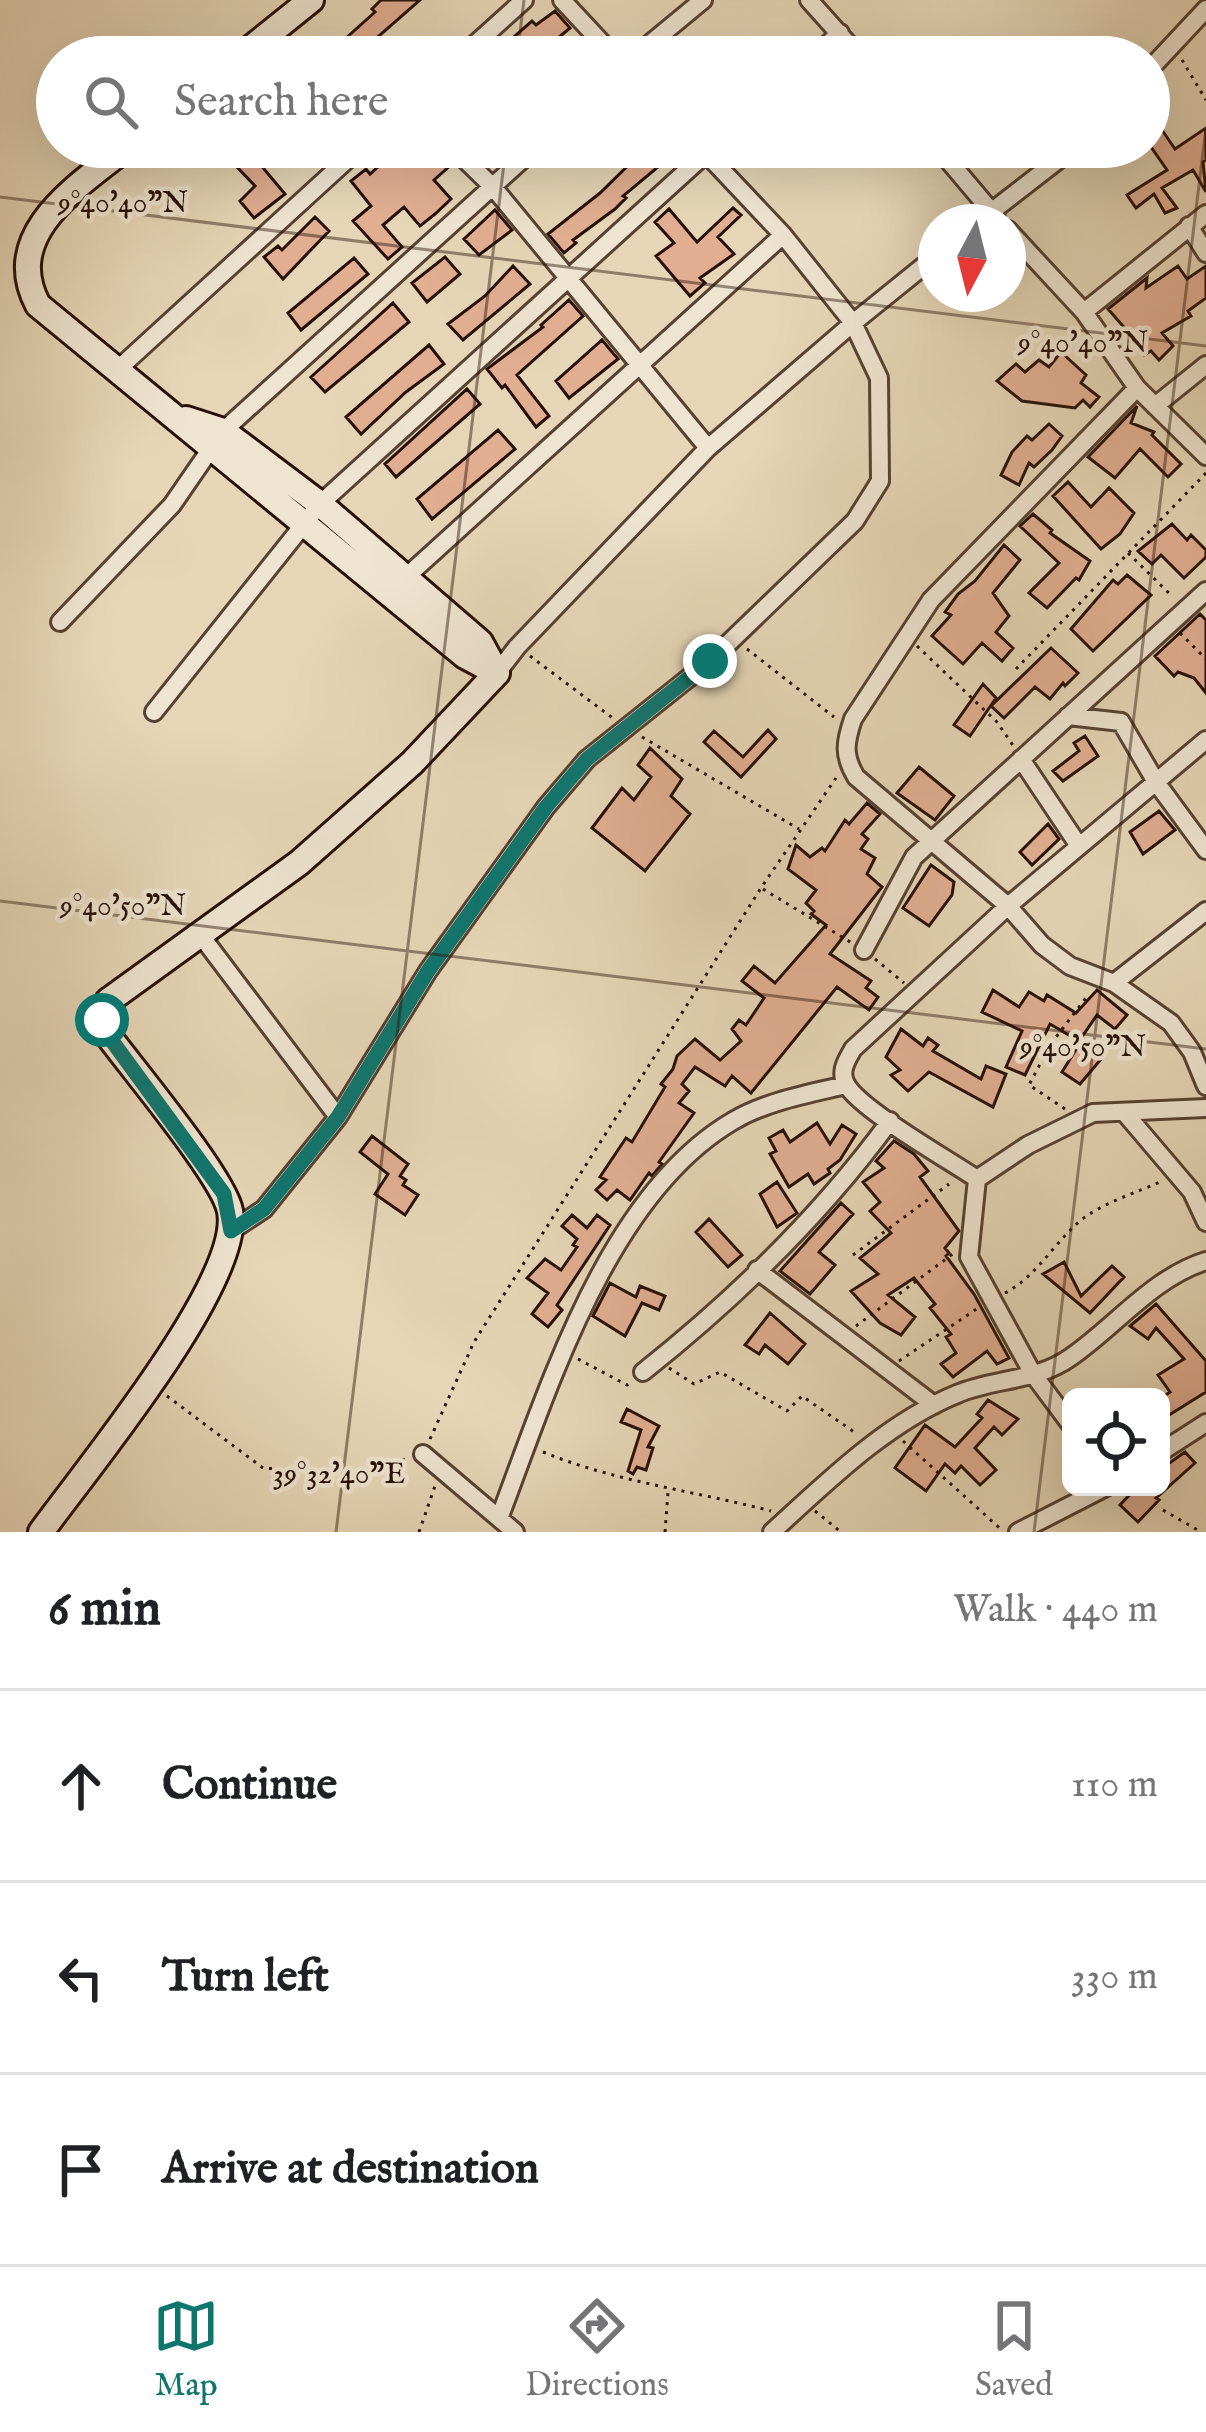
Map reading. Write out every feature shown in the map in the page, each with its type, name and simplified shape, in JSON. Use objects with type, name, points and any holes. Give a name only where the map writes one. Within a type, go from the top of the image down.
[{"type":"main road","points":[[266,36],[311,0]]},
{"type":"main road","points":[[101,168],[44,213],[30,234],[20,269],[38,305],[178,416],[217,439],[406,577],[480,642],[497,673]]},
{"type":"main road","points":[[313,513],[466,656],[497,673]]},
{"type":"main road","points":[[41,1532],[149,1383],[217,1277],[231,1231],[224,1194],[104,1030],[102,1020],[115,994],[299,863],[412,763],[497,673]]},
{"type":"street","points":[[484,36],[524,0]]},
{"type":"street","points":[[562,0],[596,36]]},
{"type":"street","points":[[659,36],[703,0]]},
{"type":"street","points":[[809,0],[842,36]]},
{"type":"street","points":[[1170,47],[1206,10]]},
{"type":"street","points":[[837,36],[840,33]]},
{"type":"street","points":[[117,370],[339,168]]},
{"type":"street","points":[[474,168],[708,448]]},
{"type":"street","points":[[60,622],[172,505],[217,439],[513,168]]},
{"type":"street","points":[[154,712],[313,513],[569,282],[686,168]]},
{"type":"street","points":[[231,1231],[264,1209],[338,1117],[428,971],[546,807],[587,759],[734,639],[855,521],[880,481],[879,379],[853,323],[723,168]]},
{"type":"street","points":[[953,168],[980,204]]},
{"type":"street","points":[[1007,204],[1050,168]]},
{"type":"street","points":[[1084,312],[1206,214]]},
{"type":"street","points":[[1189,226],[1206,253]]},
{"type":"street","points":[[406,577],[783,235]]},
{"type":"street","points":[[1026,249],[1084,312],[1137,388],[1206,456]]},
{"type":"street","points":[[497,673],[708,448],[918,271]]},
{"type":"street","points":[[1155,406],[1206,365]]},
{"type":"street","points":[[1137,388],[932,600],[850,729],[845,741],[847,762],[856,777],[929,843],[1008,906],[1042,945],[1070,966],[1108,980],[1171,1024],[1192,1052],[1206,1086]]},
{"type":"street","points":[[864,950],[914,856],[1206,591]]},
{"type":"street","points":[[1068,716],[1121,722],[1156,782],[1206,850]]},
{"type":"street","points":[[970,1174],[846,1085],[842,1069],[853,1048],[1008,906],[1206,740]]},
{"type":"street","points":[[1021,759],[1079,846]]},
{"type":"street","points":[[1108,980],[1206,911]]},
{"type":"street","points":[[200,933],[338,1117]]},
{"type":"street","points":[[500,1516],[607,1257],[685,1155],[735,1120],[789,1098],[846,1085]]},
{"type":"street","points":[[970,1174],[1093,1113],[1206,1108]]},
{"type":"street","points":[[1124,1112],[1192,1192],[1206,1222]]},
{"type":"street","points":[[651,1366],[700,1327],[845,1182],[890,1121]]},
{"type":"street","points":[[970,1174],[968,1258],[1033,1374],[1062,1412]]},
{"type":"street","points":[[772,1532],[893,1431],[961,1392],[1015,1382],[1069,1359],[1143,1298],[1188,1267],[1206,1261]]},
{"type":"street","points":[[757,1270],[934,1406]]},
{"type":"street","points":[[1170,1446],[1206,1423]]},
{"type":"street","points":[[423,1454],[515,1532]]},
{"type":"street","points":[[1018,1532],[1088,1496]]},
{"type":"path","points":[[1173,44],[1206,100]]},
{"type":"path","points":[[1016,669],[1206,473]]},
{"type":"path","points":[[1127,552],[1186,610]]},
{"type":"path","points":[[1171,623],[1206,659]]},
{"type":"path","points":[[907,637],[997,722],[1021,759]]},
{"type":"path","points":[[734,639],[850,729]]},
{"type":"path","points":[[517,647],[623,726],[801,830]]},
{"type":"path","points":[[149,1383],[263,1468],[351,1474],[423,1454],[475,1342],[761,888],[847,762]]},
{"type":"path","points":[[761,888],[864,950],[915,992]]},
{"type":"path","points":[[1081,1119],[1029,1085],[1050,1045],[1108,980]]},
{"type":"path","points":[[853,1255],[970,1174]]},
{"type":"path","points":[[887,1370],[1023,1283],[1084,1217],[1178,1174]]},
{"type":"path","points":[[843,1336],[970,1241]]},
{"type":"path","points":[[565,1352],[628,1385],[651,1366],[694,1384],[720,1372],[787,1412],[802,1396],[873,1446]]},
{"type":"path","points":[[893,1431],[1004,1532]]},
{"type":"path","points":[[527,1446],[668,1490],[797,1509],[841,1532]]},
{"type":"path","points":[[418,1532],[441,1468]]},
{"type":"path","points":[[665,1532],[668,1490]]},
{"type":"path","points":[[1163,1510],[1201,1532]]},
{"type":"building","points":[[381,0],[420,0],[379,36],[348,36],[375,12],[372,9]]},
{"type":"building","points":[[555,11],[570,28],[560,36],[515,36],[532,21],[536,25]]},
{"type":"building","points":[[1206,128],[1206,192],[1193,170],[1162,188],[1177,208],[1165,213],[1154,194],[1136,208],[1127,195],[1167,170],[1170,142],[1175,149]]},
{"type":"building","points":[[238,168],[263,168],[285,194],[254,218],[240,201],[255,186]]},
{"type":"building","points":[[377,168],[448,168],[434,180],[451,199],[435,214],[420,226],[404,207],[383,225],[402,247],[388,259],[353,221],[371,206],[351,181],[366,169],[370,174]]},
{"type":"building","points":[[626,168],[657,168],[564,253],[548,234]]},
{"type":"building","points":[[733,208],[741,215],[718,237],[734,254],[700,278],[705,283],[690,296],[656,256],[674,243],[655,222],[669,209],[697,242]]},
{"type":"building","points":[[495,210],[512,230],[479,255],[464,239]]},
{"type":"building","points":[[315,217],[329,231],[283,279],[264,257],[278,246],[282,250]]},
{"type":"building","points":[[445,257],[460,274],[427,302],[412,283]]},
{"type":"building","points":[[354,258],[368,274],[301,330],[288,313]]},
{"type":"building","points":[[513,266],[530,284],[463,340],[448,324],[485,296]]},
{"type":"building","points":[[1178,266],[1187,279],[1206,266],[1206,298],[1188,311],[1191,316],[1162,333],[1173,346],[1159,360],[1151,351],[1144,355],[1108,309],[1147,278],[1146,288]]},
{"type":"building","points":[[569,300],[583,316],[517,375],[549,416],[536,427],[487,369],[543,327]]},
{"type":"building","points":[[393,303],[409,322],[325,392],[311,377]]},
{"type":"building","points":[[602,340],[618,359],[569,398],[556,381]]},
{"type":"building","points":[[429,345],[444,364],[361,434],[346,417]]},
{"type":"building","points":[[1061,352],[1086,375],[1081,383],[1099,397],[1090,407],[1083,400],[1075,408],[1022,401],[997,381],[1016,364],[1025,372],[1039,360],[1049,367]]},
{"type":"building","points":[[467,389],[480,404],[396,477],[385,464]]},
{"type":"building","points":[[1137,406],[1131,423],[1154,432],[1181,464],[1168,477],[1140,449],[1115,478],[1088,457]]},
{"type":"building","points":[[1049,424],[1062,436],[1052,450],[1034,467],[1029,463],[1019,485],[1001,475],[1012,452],[1027,436],[1032,440]]},
{"type":"building","points":[[498,430],[515,449],[432,519],[417,499]]},
{"type":"building","points":[[1068,482],[1091,507],[1109,488],[1134,513],[1120,534],[1101,549],[1053,496]]},
{"type":"building","points":[[1033,514],[1050,533],[1090,561],[1079,580],[1047,608],[1029,593],[1059,563],[1020,526]]},
{"type":"building","points":[[1172,524],[1206,550],[1206,557],[1184,578],[1161,555],[1152,564],[1138,551]]},
{"type":"building","points":[[1004,545],[1020,560],[993,593],[1009,616],[996,632],[1013,648],[1002,661],[982,643],[963,664],[932,636],[951,615],[945,612],[958,594]]},
{"type":"building","points":[[1127,575],[1151,595],[1093,651],[1071,629],[1113,580],[1118,584]]},
{"type":"building","points":[[1200,614],[1206,620],[1206,693],[1194,678],[1178,672],[1174,676],[1155,656]]},
{"type":"building","points":[[1051,648],[1078,673],[1050,699],[1035,687],[1004,718],[991,706]]},
{"type":"building","points":[[983,684],[996,698],[970,736],[954,725]]},
{"type":"building","points":[[768,730],[776,739],[741,777],[704,742],[714,731],[743,757]]},
{"type":"building","points":[[1085,736],[1098,756],[1063,781],[1053,771],[1079,751],[1074,743]]},
{"type":"building","points":[[650,748],[682,779],[671,796],[690,814],[645,871],[592,828],[622,788],[634,800],[651,777],[638,765]]},
{"type":"building","points":[[919,767],[954,796],[935,820],[897,793]]},
{"type":"building","points":[[867,803],[880,814],[862,834],[868,839],[861,849],[875,858],[867,874],[882,887],[830,954],[871,981],[866,988],[878,997],[869,1010],[837,987],[751,1093],[732,1076],[725,1086],[695,1067],[682,1084],[689,1091],[679,1103],[694,1113],[659,1162],[662,1164],[652,1176],[649,1173],[630,1200],[617,1190],[607,1200],[596,1190],[606,1180],[600,1177],[626,1138],[632,1142],[665,1087],[661,1084],[677,1056],[695,1039],[720,1060],[741,1041],[732,1029],[739,1020],[746,1025],[764,998],[742,981],[754,966],[775,983],[826,925],[811,914],[814,911],[806,903],[816,890],[788,869],[796,845],[810,857],[822,848],[825,851],[845,820],[849,824]]},
{"type":"building","points":[[1159,811],[1175,830],[1143,854],[1130,832]]},
{"type":"building","points":[[1048,824],[1059,839],[1032,865],[1020,852]]},
{"type":"building","points":[[931,865],[954,882],[952,895],[929,926],[903,908]]},
{"type":"building","points":[[993,990],[1019,1007],[1029,992],[1044,1001],[1047,995],[1076,1013],[1097,990],[1127,1015],[1115,1029],[1097,1015],[1079,1041],[1050,1024],[1025,1075],[1006,1067],[1022,1031],[982,1012]]},
{"type":"building","points":[[901,1029],[923,1046],[928,1038],[938,1045],[933,1051],[981,1079],[986,1066],[1006,1074],[993,1107],[929,1072],[908,1091],[891,1075],[900,1070],[886,1057]]},
{"type":"building","points":[[1080,1043],[1102,1058],[1080,1084],[1062,1072]]},
{"type":"building","points":[[817,1123],[830,1144],[842,1125],[856,1134],[840,1160],[828,1169],[830,1173],[814,1184],[808,1174],[789,1187],[770,1154],[776,1151],[769,1138],[783,1130],[790,1142]]},
{"type":"building","points":[[372,1136],[408,1164],[400,1176],[406,1180],[403,1185],[418,1195],[405,1215],[375,1194],[388,1174],[360,1152]]},
{"type":"building","points":[[894,1141],[928,1171],[920,1177],[959,1231],[945,1248],[946,1256],[974,1294],[1009,1358],[997,1364],[987,1351],[953,1377],[941,1364],[956,1353],[946,1337],[951,1334],[914,1278],[888,1295],[915,1317],[901,1335],[880,1323],[851,1291],[878,1274],[860,1258],[891,1233],[870,1211],[880,1202],[863,1182],[884,1168],[876,1161]]},
{"type":"building","points":[[777,1182],[797,1213],[777,1227],[760,1194]]},
{"type":"building","points":[[841,1203],[853,1214],[819,1252],[835,1265],[810,1294],[780,1271]]},
{"type":"building","points":[[572,1215],[587,1228],[597,1215],[610,1225],[557,1305],[562,1310],[548,1327],[532,1314],[548,1293],[527,1278],[545,1259],[561,1270],[577,1247],[573,1245],[577,1239],[562,1226]]},
{"type":"building","points":[[709,1219],[742,1255],[728,1267],[696,1232]]},
{"type":"building","points":[[1064,1262],[1081,1296],[1112,1266],[1124,1277],[1090,1313],[1043,1274]]},
{"type":"building","points":[[610,1283],[636,1297],[640,1286],[665,1296],[659,1310],[642,1303],[625,1336],[593,1316]]},
{"type":"building","points":[[1156,1304],[1206,1361],[1206,1392],[1170,1414],[1170,1388],[1158,1375],[1184,1359],[1156,1328],[1148,1339],[1130,1326]]},
{"type":"building","points":[[770,1313],[805,1344],[788,1364],[765,1345],[759,1354],[745,1345]]},
{"type":"building","points":[[988,1400],[1018,1419],[1002,1435],[994,1427],[975,1448],[996,1470],[980,1485],[961,1466],[955,1473],[945,1464],[926,1491],[895,1468],[925,1425],[955,1447],[982,1418],[977,1414]]},
{"type":"building","points":[[627,1409],[659,1426],[648,1447],[653,1448],[646,1470],[637,1467],[633,1474],[628,1471],[641,1430],[621,1422]]},
{"type":"building","points":[[1185,1452],[1195,1463],[1170,1485],[1170,1463]]},
{"type":"building","points":[[1128,1496],[1158,1496],[1159,1500],[1138,1522],[1120,1505]]},
{"type":"route","points":[[102,1020],[104,1030],[224,1194],[231,1231],[264,1209],[338,1117],[428,971],[546,807],[623,726],[710,661]]}]
